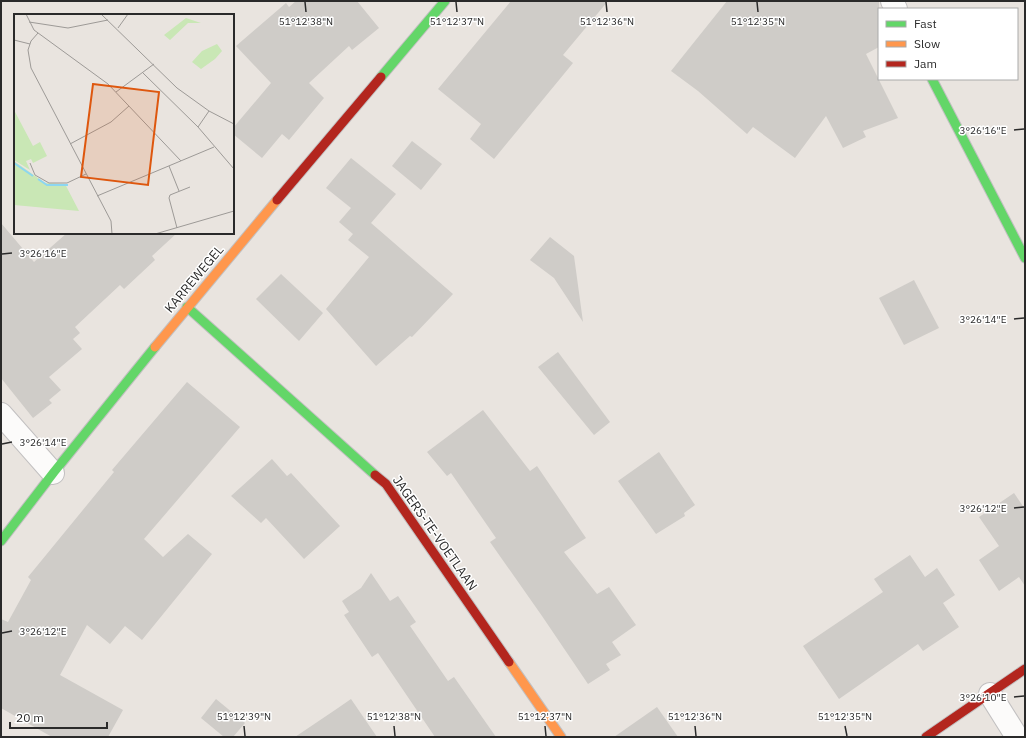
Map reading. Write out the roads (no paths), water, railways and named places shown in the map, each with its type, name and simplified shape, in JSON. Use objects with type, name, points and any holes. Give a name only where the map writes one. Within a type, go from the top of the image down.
[{"type":"street","name":"KARREWEGEL","points":[[1,541],[53,473],[187,307],[445,1]]},
{"type":"street","points":[[933,80],[1025,258]]},
{"type":"street","name":"JAGERS-TE-VOETLAAN","points":[[187,307],[386,484],[561,737]]},
{"type":"street","points":[[1,414],[53,473]]},
{"type":"street","points":[[926,737],[1025,669]]},
{"type":"street","points":[[990,694],[1017,737]]}]
